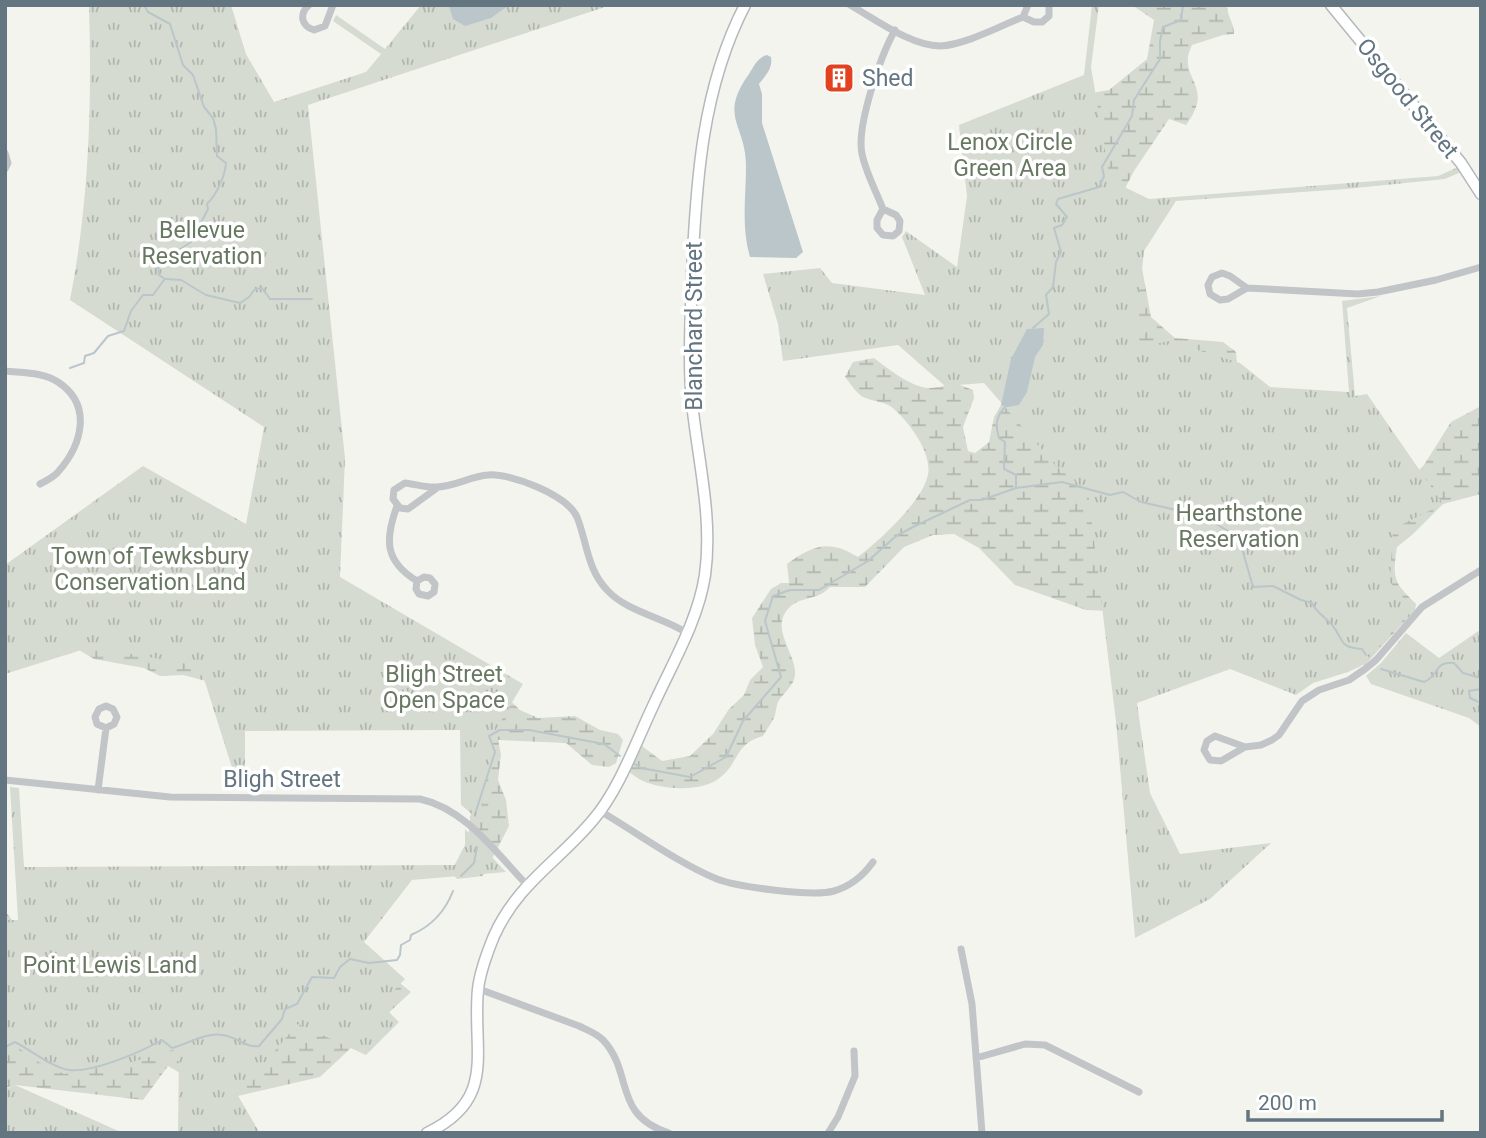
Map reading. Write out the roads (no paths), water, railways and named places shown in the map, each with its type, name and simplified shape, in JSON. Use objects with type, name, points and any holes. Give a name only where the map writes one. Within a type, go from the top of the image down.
[{"type":"street","points":[[309,5],[304,10],[302,19],[306,26],[314,30],[325,26],[333,5]]},
{"type":"street","name":"Blanchard Street","points":[[427,1133],[459,1113],[473,1090],[478,1067],[478,989],[481,973],[503,918],[527,885],[579,836],[600,811],[631,753],[695,615],[705,575],[706,521],[690,370],[695,211],[713,84],[744,5]]},
{"type":"street","points":[[850,5],[922,43],[944,45],[1023,17],[1042,22],[1049,16],[1049,5]]},
{"type":"street","points":[[1023,17],[1028,5]]},
{"type":"street","name":"Osgood Street","points":[[1331,5],[1461,163],[1481,194]]},
{"type":"street","points":[[883,209],[863,157],[861,139],[881,61],[895,30]]},
{"type":"street","points":[[5,153],[8,163],[5,169]]},
{"type":"street","points":[[1247,288],[1228,299],[1220,300],[1212,296],[1208,285],[1214,275],[1225,273],[1247,288],[1368,293],[1436,280],[1481,267]]},
{"type":"street","points":[[5,371],[44,376],[58,382],[75,397],[80,407],[81,422],[70,454],[57,474],[40,484]]},
{"type":"street","points":[[417,581],[399,567],[391,553],[388,531],[397,506],[393,494],[400,485],[437,488],[481,476],[506,476],[551,493],[565,502],[576,515],[591,565],[607,590],[619,600],[687,633]]},
{"type":"street","points":[[397,506],[404,509],[413,507],[437,488]]},
{"type":"street","points":[[1245,747],[1215,736],[1207,741],[1204,750],[1208,758],[1216,762],[1245,747],[1265,744],[1276,738],[1302,701],[1324,687],[1349,680],[1365,669],[1422,607],[1481,569]]},
{"type":"street","points":[[98,790],[106,728]]},
{"type":"street","name":"Bligh Street","points":[[5,780],[170,797],[421,799],[444,807],[462,818],[527,885]]},
{"type":"street","points":[[600,811],[711,876],[735,884],[826,892],[859,879],[873,862]]},
{"type":"street","points":[[961,949],[972,1004],[982,1133]]},
{"type":"street","points":[[478,989],[594,1033],[610,1050],[631,1106],[640,1118],[655,1129],[669,1133]]},
{"type":"street","points":[[976,1058],[1025,1044],[1045,1045],[1139,1092]]},
{"type":"street","points":[[828,1133],[838,1117],[855,1076],[854,1051]]},
{"type":"waterway","points":[[144,5],[148,12],[170,24],[183,65],[193,75],[204,107],[213,118],[217,156],[226,163],[220,185],[207,204],[208,209],[191,242],[158,264],[159,275],[165,279]]},
{"type":"waterway","points":[[1033,328],[1049,314],[1046,295],[1053,287],[1056,262],[1061,252],[1054,228],[1062,225],[1067,217],[1056,204],[1058,199],[1099,187],[1104,176],[1102,167],[1132,116],[1134,100],[1160,59],[1163,27],[1181,20],[1183,5]]},
{"type":"waterway","points":[[166,279],[181,280],[206,295],[240,303],[255,289],[262,288],[270,299],[312,299]]},
{"type":"waterway","points":[[70,368],[84,363],[85,356],[94,353],[108,336],[124,331],[131,311],[143,295],[153,295],[164,280]]},
{"type":"waterway","points":[[1005,407],[998,418],[997,429],[999,438],[1005,442],[1004,469],[1016,475],[1016,488]]},
{"type":"waterway","points":[[633,763],[641,768],[690,777],[726,757],[743,721],[781,677],[765,621],[773,596],[790,590],[819,590],[868,561],[896,536],[913,527],[970,500],[982,500],[1016,488],[1062,482],[1110,495],[1123,492],[1141,502],[1203,516],[1236,536],[1253,587],[1273,586],[1312,603],[1345,644],[1362,649],[1366,655]]},
{"type":"waterway","points":[[1381,669],[1424,682],[1443,664],[1454,663],[1463,673],[1481,678]]},
{"type":"waterway","points":[[1481,689],[1469,691],[1470,698],[1481,703]]},
{"type":"waterway","points":[[476,811],[495,752],[489,736],[500,730],[529,730],[604,744],[620,756]]},
{"type":"waterway","points":[[461,876],[474,863],[477,847]]},
{"type":"waterway","points":[[5,1047],[15,1042],[63,1069],[79,1070],[116,1061],[162,1040],[172,1048],[216,1035],[259,1046],[282,1019],[285,1009],[297,1004],[312,977],[334,978],[340,967],[350,959],[369,963],[397,960],[401,945],[437,917],[453,891]]},
{"type":"place","name":"Shed","points":[[839,78]]},
{"type":"park label","name":"Lenox Circle Green Area","points":[[1010,155]]},
{"type":"park label","name":"Bellevue Reservation","points":[[202,243]]},
{"type":"park label","name":"Hearthstone Reservation","points":[[1239,526]]},
{"type":"park label","name":"Town of Tewksbury Conservation Land","points":[[150,569]]},
{"type":"park label","name":"Bligh Street Open Space","points":[[444,687]]},
{"type":"park label","name":"Point Lewis Land","points":[[110,965]]}]
